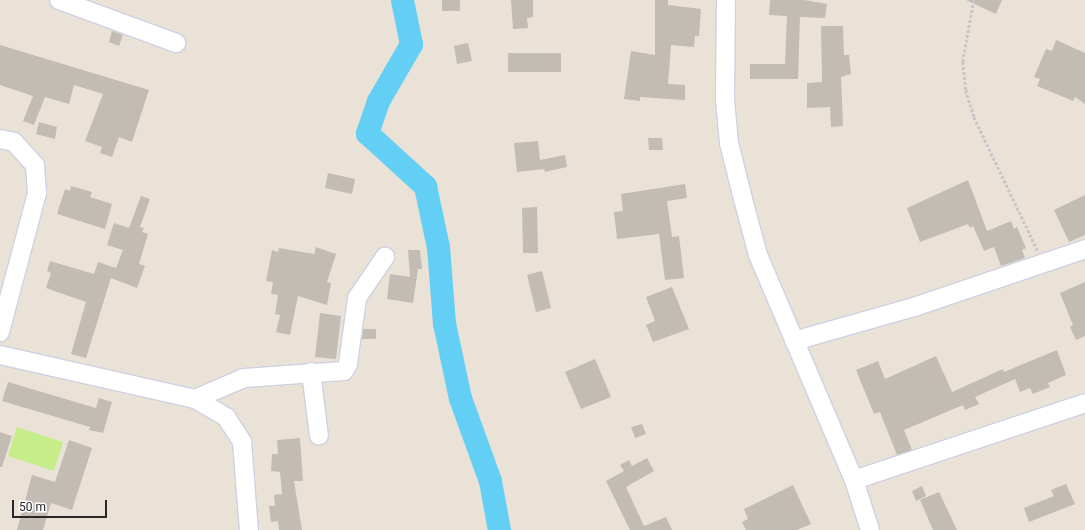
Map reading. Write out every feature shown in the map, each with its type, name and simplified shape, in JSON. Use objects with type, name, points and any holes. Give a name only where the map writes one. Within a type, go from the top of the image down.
[{"type":"street","points":[[60,0],[176,43]]},
{"type":"street","points":[[726,0],[725,100],[729,143],[758,255],[854,480],[870,530]]},
{"type":"street","points":[[0,139],[14,142],[34,165],[37,194],[0,332]]},
{"type":"street","points":[[794,341],[914,307],[1085,249]]},
{"type":"street","points":[[195,399],[244,378],[311,372],[344,371],[348,364],[357,298],[385,257]]},
{"type":"street","points":[[0,355],[195,399],[226,417],[242,442],[249,530]]},
{"type":"street","points":[[311,372],[320,436]]},
{"type":"street","points":[[854,480],[1085,403]]},
{"type":"path","points":[[974,0],[963,62],[966,90],[974,117],[1044,263]]},
{"type":"green space","points":[[17,427],[63,442],[54,471],[8,456]]},
{"type":"building","points":[[442,0],[460,0],[460,11],[442,11]]},
{"type":"building","points":[[511,0],[533,0],[533,17],[527,18],[528,28],[513,29]]},
{"type":"building","points":[[655,0],[668,0],[668,5],[701,9],[699,36],[695,36],[694,47],[671,45],[668,84],[685,85],[685,100],[640,97],[640,101],[624,99],[631,51],[655,55]]},
{"type":"building","points":[[770,0],[804,0],[827,4],[825,18],[800,17],[798,79],[750,79],[750,64],[785,64],[787,16],[769,15]]},
{"type":"building","points":[[966,0],[1002,0],[996,14]]},
{"type":"building","points":[[821,26],[843,26],[844,55],[849,55],[851,74],[841,77],[843,126],[831,127],[830,107],[807,108],[807,83],[822,82]]},
{"type":"building","points":[[112,31],[123,35],[119,46],[109,42]]},
{"type":"building","points":[[1056,40],[1085,53],[1085,104],[1075,97],[1073,101],[1037,86],[1040,79],[1034,77],[1046,49],[1052,51]]},
{"type":"building","points":[[468,43],[472,61],[457,64],[454,46]]},
{"type":"building","points":[[0,45],[149,90],[132,142],[119,137],[112,157],[100,153],[102,147],[85,141],[103,94],[74,85],[69,104],[45,97],[34,125],[23,121],[33,96],[0,85]]},
{"type":"building","points":[[508,53],[561,53],[561,72],[508,72]]},
{"type":"building","points":[[39,122],[57,127],[55,139],[36,134]]},
{"type":"building","points":[[648,138],[662,138],[663,150],[649,150]]},
{"type":"building","points":[[538,141],[540,160],[565,155],[567,167],[545,172],[544,169],[517,172],[514,143]]},
{"type":"building","points":[[328,173],[355,179],[352,194],[325,188]]},
{"type":"building","points":[[968,180],[987,231],[1011,221],[1014,229],[1017,227],[1026,248],[1022,250],[1025,258],[1001,266],[994,247],[984,251],[973,226],[970,228],[968,224],[920,242],[907,208]]},
{"type":"building","points":[[685,184],[687,198],[667,201],[672,237],[679,236],[684,278],[665,280],[659,234],[617,239],[614,212],[623,211],[621,194]]},
{"type":"building","points":[[71,186],[92,192],[90,197],[112,204],[105,229],[57,214],[65,189],[70,191]]},
{"type":"building","points":[[1085,195],[1085,235],[1069,242],[1054,210]]},
{"type":"building","points":[[141,196],[150,199],[140,227],[144,228],[142,232],[148,234],[139,264],[145,266],[137,288],[111,278],[86,358],[71,354],[86,302],[46,288],[51,273],[47,271],[50,261],[94,274],[98,262],[116,268],[123,250],[107,245],[114,223],[129,228]]},
{"type":"building","points":[[537,207],[538,253],[523,253],[522,208]]},
{"type":"building","points":[[316,247],[336,254],[327,282],[331,283],[327,305],[298,296],[290,335],[276,332],[280,315],[275,314],[278,295],[271,294],[273,282],[266,281],[272,250],[278,252],[279,248],[314,254]]},
{"type":"building","points":[[408,250],[420,250],[422,269],[418,269],[413,303],[387,299],[390,274],[410,277]]},
{"type":"building","points":[[542,271],[551,308],[536,312],[527,275]]},
{"type":"building","points":[[1085,282],[1085,336],[1076,340],[1070,327],[1073,325],[1060,293]]},
{"type":"building","points":[[672,287],[689,329],[653,342],[646,325],[655,321],[646,297]]},
{"type":"building","points":[[320,313],[341,316],[336,359],[315,357]]},
{"type":"building","points":[[363,329],[376,329],[376,339],[362,339]]},
{"type":"building","points":[[1057,350],[1066,375],[1048,383],[1050,387],[1033,394],[1030,388],[1020,392],[1015,379],[975,397],[979,404],[965,410],[963,405],[904,430],[912,450],[897,455],[880,412],[874,414],[856,370],[878,361],[885,379],[936,356],[952,392],[1003,369],[1004,372]]},
{"type":"building","points":[[595,359],[611,397],[581,409],[565,372]]},
{"type":"building","points":[[8,382],[96,408],[99,398],[112,402],[103,433],[89,430],[90,427],[2,401]]},
{"type":"building","points":[[642,424],[646,434],[635,438],[631,427]]},
{"type":"building","points":[[0,432],[12,436],[2,467],[0,467]]},
{"type":"building","points":[[300,438],[303,481],[294,481],[302,530],[279,530],[278,521],[271,522],[269,506],[275,506],[274,495],[282,494],[280,472],[271,471],[272,454],[278,454],[277,440]]},
{"type":"building","points":[[69,440],[92,448],[72,510],[51,503],[43,530],[17,530],[32,475],[55,482]]},
{"type":"building","points":[[647,458],[654,471],[626,487],[644,526],[666,517],[672,530],[630,530],[606,481],[624,471],[620,465],[629,460],[632,466]]},
{"type":"building","points":[[1066,484],[1075,504],[1029,522],[1024,508],[1054,496],[1051,490]]},
{"type":"building","points":[[793,485],[811,524],[797,530],[746,530],[742,522],[748,519],[744,509]]},
{"type":"building","points":[[922,486],[926,496],[916,501],[912,491]]},
{"type":"building","points":[[939,492],[957,530],[933,530],[920,500]]},
{"type":"waterway","points":[[402,0],[411,44],[378,101],[367,133],[425,186],[438,247],[444,323],[460,398],[490,481],[499,530]]}]
